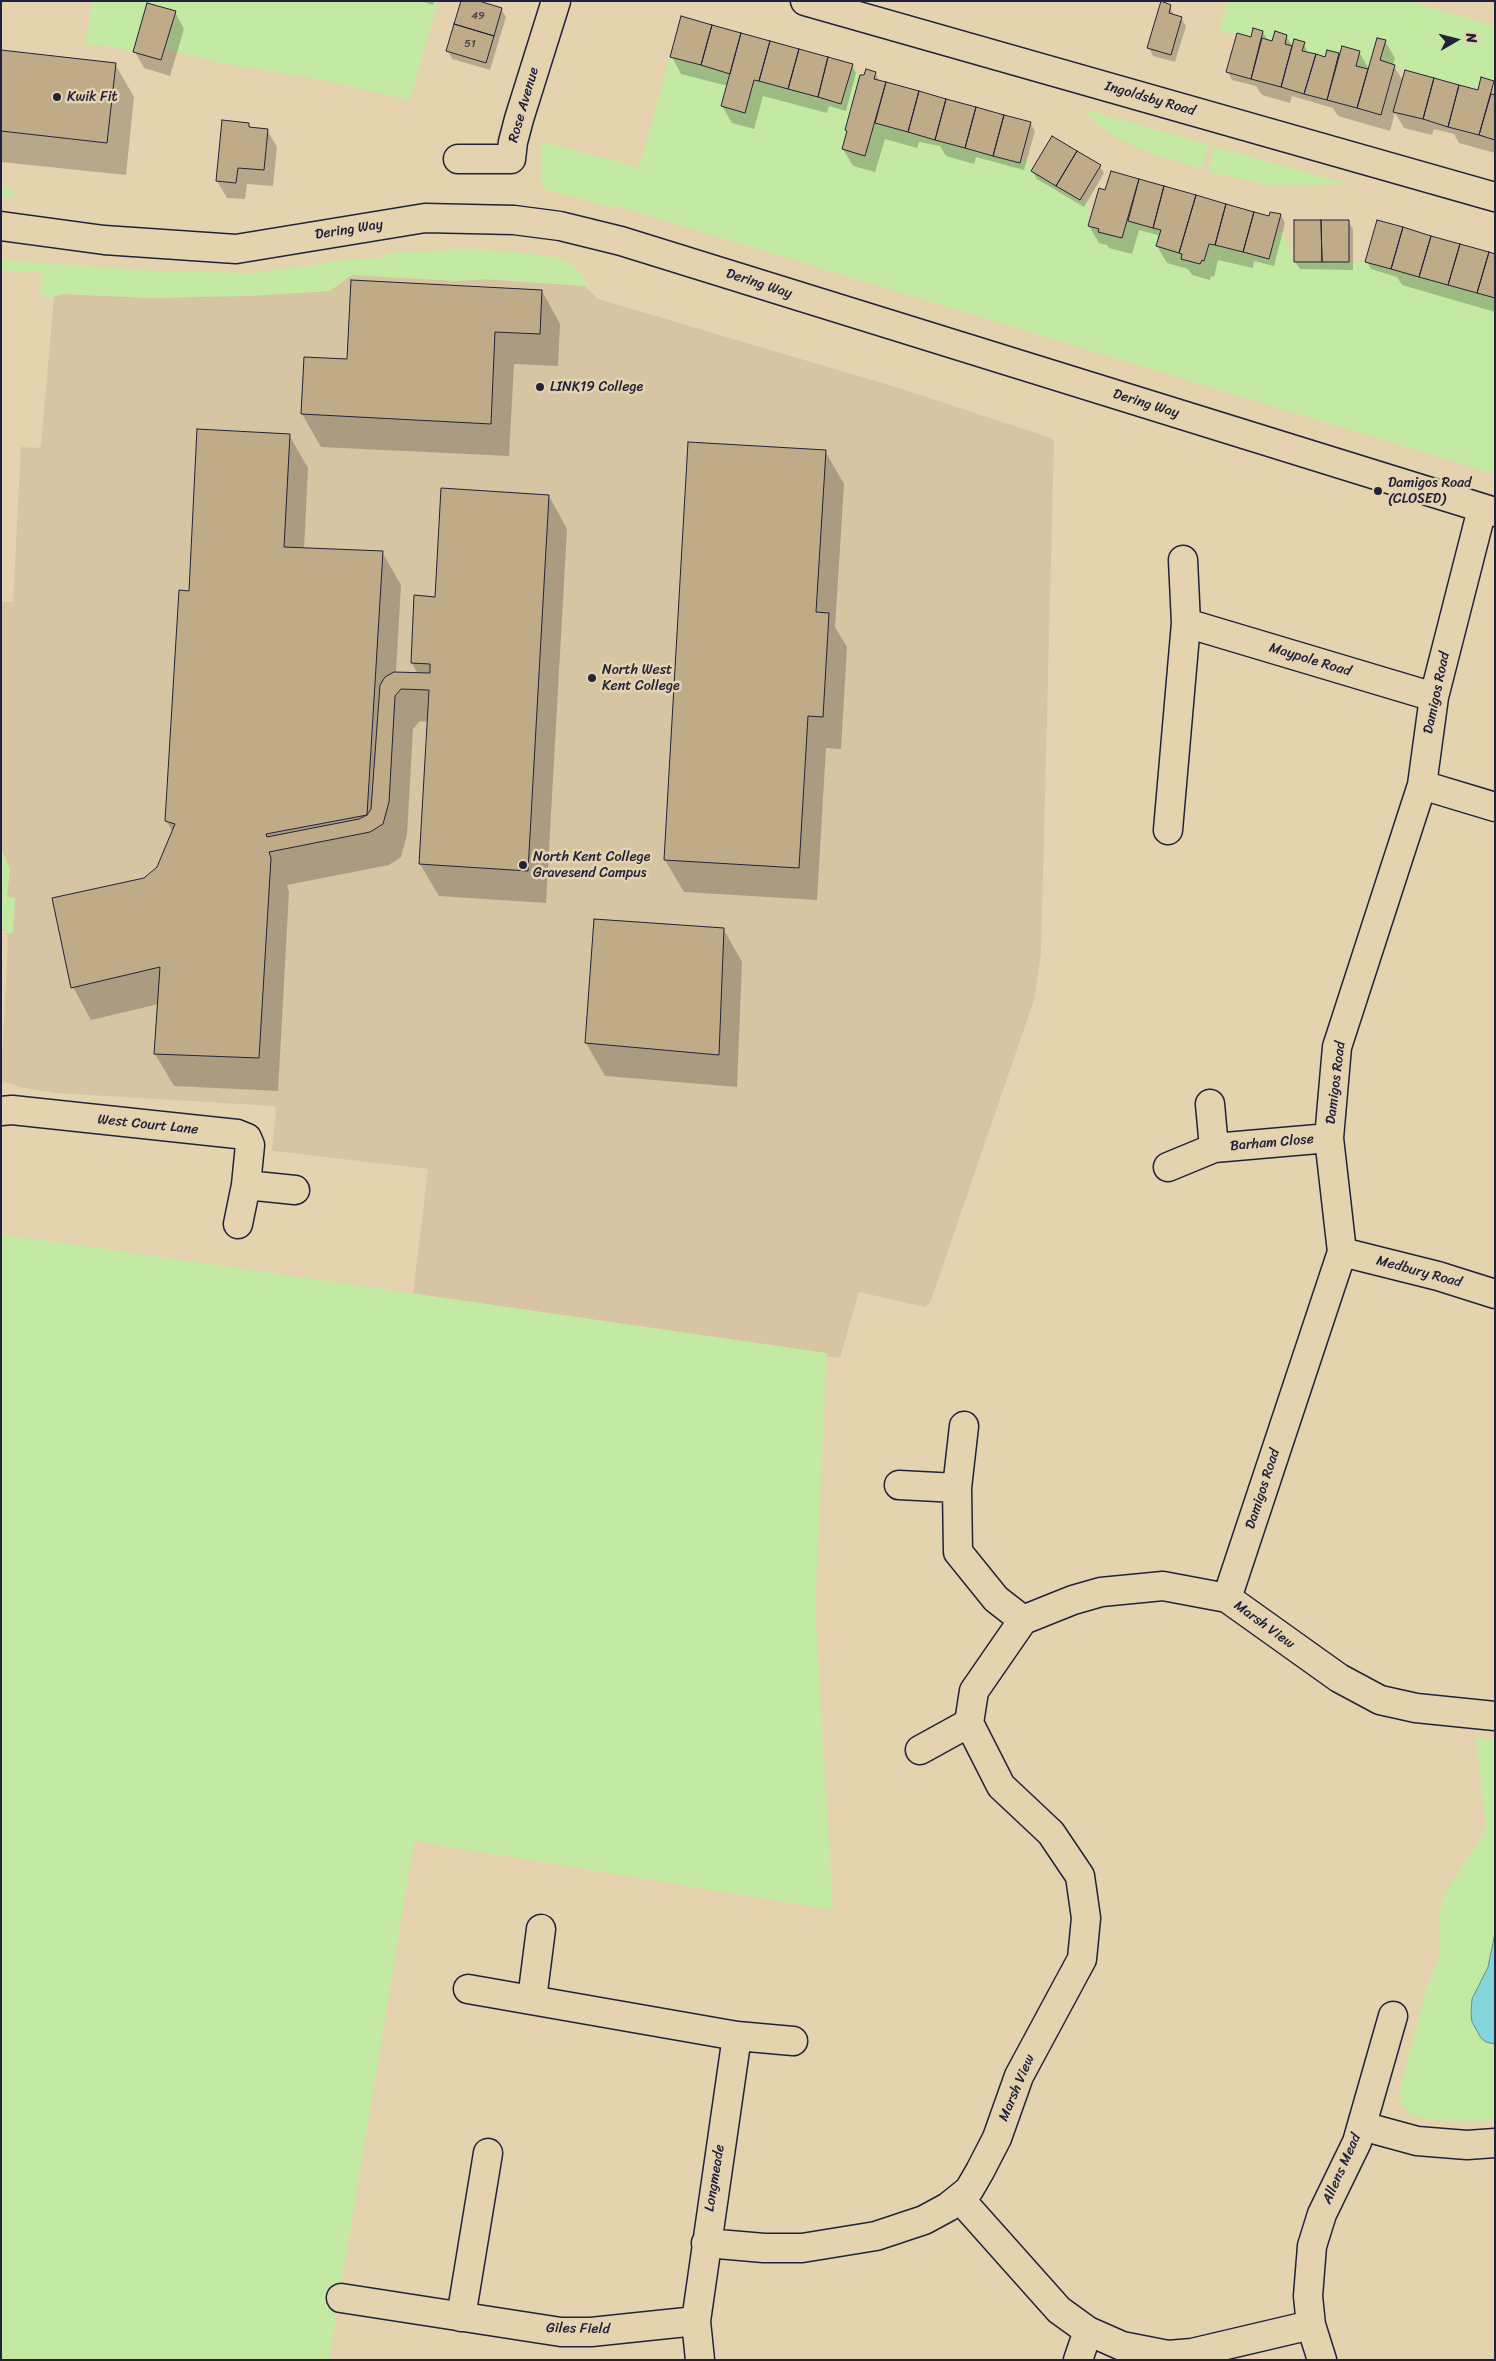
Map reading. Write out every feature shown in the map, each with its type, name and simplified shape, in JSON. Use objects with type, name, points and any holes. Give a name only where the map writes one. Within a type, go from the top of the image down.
[{"type":"street","name":"Rose Avenue","points":[[458,159],[511,159],[512,142],[556,1]]},
{"type":"street","name":"Ingoldsby Road","points":[[805,1],[1495,197]]},
{"type":"street","name":"Dering Way","points":[[1,226],[104,240],[236,249],[425,218],[514,220],[560,226],[621,241],[1489,510]]},
{"type":"street","name":"Damigos Road","points":[[1227,1598],[1342,1252],[1329,1138],[1337,1047],[1422,784],[1434,697],[1489,510]]},
{"type":"street","points":[[1168,830],[1186,623],[1183,560]]},
{"type":"street","name":"Maypole Road","points":[[1186,623],[1434,697]]},
{"type":"street","points":[[1422,784],[1495,808]]},
{"type":"street","name":"Barham Close","points":[[1210,1104],[1214,1148]]},
{"type":"street","name":"West Court Lane","points":[[1,1111],[12,1110],[237,1134],[247,1138],[250,1145],[246,1185],[238,1224]]},
{"type":"street","name":"Barham Close","points":[[1168,1168],[1214,1148],[1329,1138]]},
{"type":"street","points":[[246,1185],[295,1190]]},
{"type":"street","name":"Medbury Road","points":[[1342,1252],[1438,1276],[1495,1294]]},
{"type":"street","points":[[920,1750],[969,1723],[974,1691],[1023,1620],[996,1599],[958,1552],[957,1488],[964,1426]]},
{"type":"street","points":[[899,1485],[957,1488]]},
{"type":"street","name":"Marsh View","points":[[1023,1620],[1073,1600],[1101,1592],[1163,1586],[1227,1598],[1339,1678],[1380,1700],[1416,1708],[1495,1716]]},
{"type":"street","name":"Marsh View","points":[[706,2243],[764,2248],[802,2248],[881,2235],[924,2220],[960,2199],[978,2176],[997,2138],[1019,2076],[1082,1959],[1086,1918],[1080,1876],[1050,1833],[1001,1786],[969,1723]]},
{"type":"street","points":[[532,1999],[541,1929]]},
{"type":"street","points":[[468,1989],[737,2036],[793,2041]]},
{"type":"street","name":"Allens Mead","points":[[1322,2360],[1311,2325],[1308,2282],[1314,2237],[1322,2214],[1362,2126],[1393,2016]]},
{"type":"street","name":"Longmeade","points":[[700,2360],[696,2321],[737,2036]]},
{"type":"street","points":[[1362,2126],[1417,2141],[1467,2145],[1495,2143]]},
{"type":"street","points":[[461,2317],[488,2153]]},
{"type":"street","points":[[960,2199],[1059,2310],[1088,2331],[1133,2349],[1176,2354],[1226,2347],[1311,2325]]},
{"type":"street","name":"Giles Field","points":[[341,2298],[461,2317],[577,2332],[696,2321]]},
{"type":"street","points":[[1078,2360],[1088,2331]]},
{"type":"shaded area","name":"North Kent College Gravesend Campus","points":[[352,275],[459,281],[482,279],[585,286],[598,299],[902,389],[1051,438],[1054,441],[1041,953],[1034,1000],[930,1303],[925,1307],[859,1292],[840,1358],[410,1319],[428,1169],[274,1151],[272,1150],[276,1109],[274,1106],[56,1093],[24,1088],[1,1081],[8,939],[6,931],[1,930],[1,602],[13,602],[21,447],[38,448],[41,446],[54,296],[62,294],[152,298],[330,291]]},
{"type":"green space","points":[[92,1],[438,1],[410,100],[318,79],[226,64],[165,49],[175,11],[133,52],[103,45],[85,46]]},
{"type":"green space","points":[[1227,1],[1409,1],[1495,26],[1495,95],[1491,94],[1494,81],[1481,78],[1478,90],[1399,68],[1380,60],[1386,41],[1377,38],[1368,69],[1356,66],[1360,51],[1342,46],[1339,53],[1327,50],[1325,57],[1302,51],[1305,42],[1294,39],[1292,46],[1285,44],[1287,35],[1275,31],[1272,41],[1262,38],[1263,31],[1253,29],[1251,37],[1219,31]]},
{"type":"green space","points":[[670,57],[730,74],[721,106],[745,113],[754,80],[841,104],[853,64],[856,73],[860,75],[845,130],[847,131],[842,149],[865,156],[875,123],[1020,163],[1028,158],[1031,171],[1089,205],[1088,226],[1099,229],[1098,232],[1122,238],[1128,221],[1161,230],[1156,246],[1182,254],[1181,259],[1200,264],[1204,260],[1209,244],[1269,259],[1277,231],[1283,232],[1294,262],[1365,262],[1495,298],[1495,474],[617,206],[611,207],[546,190],[541,182],[542,142],[639,167]]},
{"type":"green space","points":[[1085,110],[1208,144],[1202,169],[1144,151],[1113,135],[1093,120]]},
{"type":"green space","points":[[1213,146],[1345,183],[1301,186],[1268,185],[1213,173],[1209,170]]},
{"type":"green space","points":[[1,187],[14,190],[12,197],[1,196]]},
{"type":"green space","points":[[473,249],[559,258],[567,261],[583,277],[591,291],[585,286],[487,279],[459,281],[352,275],[328,291],[252,296],[152,298],[62,294],[53,297],[40,296],[41,272],[1,270],[1,260],[159,271],[252,273],[353,259],[384,258],[386,253]]},
{"type":"green space","points":[[1,848],[10,869],[7,897],[15,898],[13,933],[8,934],[5,929],[1,930]]},
{"type":"green space","points":[[1,1234],[827,1353],[815,1608],[833,1910],[414,1841],[329,2360],[1,2360]]},
{"type":"green space","points":[[1476,1738],[1495,1739],[1495,1933],[1488,1967],[1472,1999],[1471,2013],[1472,2022],[1481,2038],[1486,2042],[1495,2044],[1495,2120],[1472,2122],[1431,2120],[1410,2114],[1400,2102],[1399,2092],[1426,1990],[1439,1957],[1440,1911],[1444,1895],[1486,1829]]},
{"type":"water","points":[[1495,1933],[1495,2044],[1486,2042],[1481,2038],[1472,2022],[1471,2013],[1472,1999],[1488,1967]]},
{"type":"building","points":[[461,1],[479,1],[502,8],[494,36],[454,24]]},
{"type":"building","points":[[1161,1],[1171,5],[1169,13],[1182,17],[1171,55],[1147,48]]},
{"type":"building","points":[[147,3],[176,11],[161,60],[133,52]]},
{"type":"building","points":[[681,16],[712,25],[701,65],[670,57]]},
{"type":"building","points":[[454,24],[494,36],[486,63],[446,51]]},
{"type":"building","points":[[712,25],[741,33],[730,74],[701,65]]},
{"type":"building","points":[[1253,28],[1263,31],[1251,79],[1226,72],[1237,33],[1251,37]]},
{"type":"building","points":[[1275,31],[1287,35],[1285,44],[1292,46],[1281,87],[1251,79],[1262,38],[1272,41]]},
{"type":"building","points":[[741,33],[770,41],[759,81],[754,80],[745,113],[721,106]]},
{"type":"building","points":[[1377,38],[1386,40],[1380,60],[1395,65],[1381,115],[1357,108]]},
{"type":"building","points":[[1294,39],[1305,42],[1302,51],[1316,54],[1304,94],[1281,87]]},
{"type":"building","points":[[770,41],[799,49],[788,89],[759,81]]},
{"type":"building","points":[[1342,46],[1360,51],[1356,66],[1368,69],[1357,108],[1327,100]]},
{"type":"building","points":[[799,49],[828,57],[818,97],[788,89]]},
{"type":"building","name":"Kwik Fit","points":[[1,50],[116,63],[107,143],[1,131]]},
{"type":"building","points":[[1327,50],[1339,53],[1327,100],[1304,94],[1316,54],[1325,57]]},
{"type":"building","points":[[828,57],[853,64],[841,104],[818,97]]},
{"type":"building","points":[[866,69],[876,72],[874,79],[886,82],[865,156],[842,149],[847,131],[845,130],[860,75],[864,75]]},
{"type":"building","points":[[1405,70],[1434,78],[1423,119],[1393,112]]},
{"type":"building","points":[[1481,77],[1494,81],[1479,135],[1448,127],[1459,85],[1478,90]]},
{"type":"building","points":[[1434,78],[1459,85],[1448,127],[1423,119]]},
{"type":"building","points":[[886,82],[919,91],[908,132],[875,123]]},
{"type":"building","points":[[919,91],[946,99],[935,140],[908,132]]},
{"type":"building","points":[[1491,94],[1495,95],[1495,140],[1479,135]]},
{"type":"building","points":[[946,99],[976,107],[965,148],[935,140]]},
{"type":"building","points":[[976,107],[1004,115],[993,156],[965,148]]},
{"type":"building","points":[[1004,115],[1031,122],[1020,163],[993,156]]},
{"type":"building","points":[[222,120],[249,123],[249,127],[268,129],[264,170],[238,168],[236,183],[216,181]]},
{"type":"building","points":[[1052,136],[1077,151],[1056,186],[1031,171]]},
{"type":"building","points":[[1077,151],[1101,165],[1080,200],[1056,186]]},
{"type":"building","points":[[1111,171],[1139,179],[1122,238],[1098,232],[1099,229],[1088,226],[1099,188],[1105,190]]},
{"type":"building","points":[[1139,179],[1164,186],[1153,228],[1128,221]]},
{"type":"building","points":[[1164,186],[1196,195],[1179,253],[1156,246],[1161,230],[1153,228]]},
{"type":"building","points":[[1196,195],[1226,204],[1215,245],[1209,244],[1204,261],[1202,260],[1200,264],[1181,259],[1182,254],[1179,253]]},
{"type":"building","points":[[1226,204],[1254,212],[1243,252],[1215,245]]},
{"type":"building","points":[[1254,212],[1269,216],[1270,212],[1281,214],[1269,259],[1243,252]]},
{"type":"building","points":[[1294,220],[1321,220],[1322,262],[1294,262]]},
{"type":"building","points":[[1321,220],[1349,220],[1349,262],[1322,262]]},
{"type":"building","points":[[1377,220],[1403,227],[1391,269],[1365,262]]},
{"type":"building","points":[[1403,227],[1431,236],[1419,277],[1391,269]]},
{"type":"building","points":[[1431,236],[1460,244],[1448,285],[1419,277]]},
{"type":"building","points":[[1460,244],[1489,252],[1477,293],[1448,285]]},
{"type":"building","points":[[1489,252],[1495,254],[1495,298],[1477,293]]},
{"type":"building","points":[[351,280],[542,290],[540,334],[495,332],[491,424],[301,414],[304,357],[347,359]]},
{"type":"building","points":[[197,429],[290,434],[284,547],[383,551],[367,815],[371,809],[380,685],[385,677],[394,672],[430,673],[430,664],[411,663],[414,595],[435,597],[441,488],[549,495],[528,871],[419,864],[429,690],[401,689],[395,696],[389,802],[383,824],[370,832],[269,852],[271,858],[259,1058],[154,1054],[160,967],[71,988],[52,898],[144,878],[157,867],[175,824],[165,821],[179,590],[189,591]],"holes":[[[367,815],[359,819],[267,837],[266,834]]]},
{"type":"building","points":[[688,442],[826,450],[816,612],[829,613],[823,717],[808,716],[799,868],[664,860]]},
{"type":"building","points":[[594,919],[724,928],[719,1055],[585,1043]]},
{"type":"place","name":"Kwik Fit","points":[[57,97]]},
{"type":"place","name":"LINK19 College","points":[[540,387]]},
{"type":"place","name":"Damigos Road (CLOSED)","points":[[1378,491]]},
{"type":"place","name":"North West Kent College","points":[[592,678]]},
{"type":"place","name":"North Kent College Gravesend Campus","points":[[523,865]]}]
